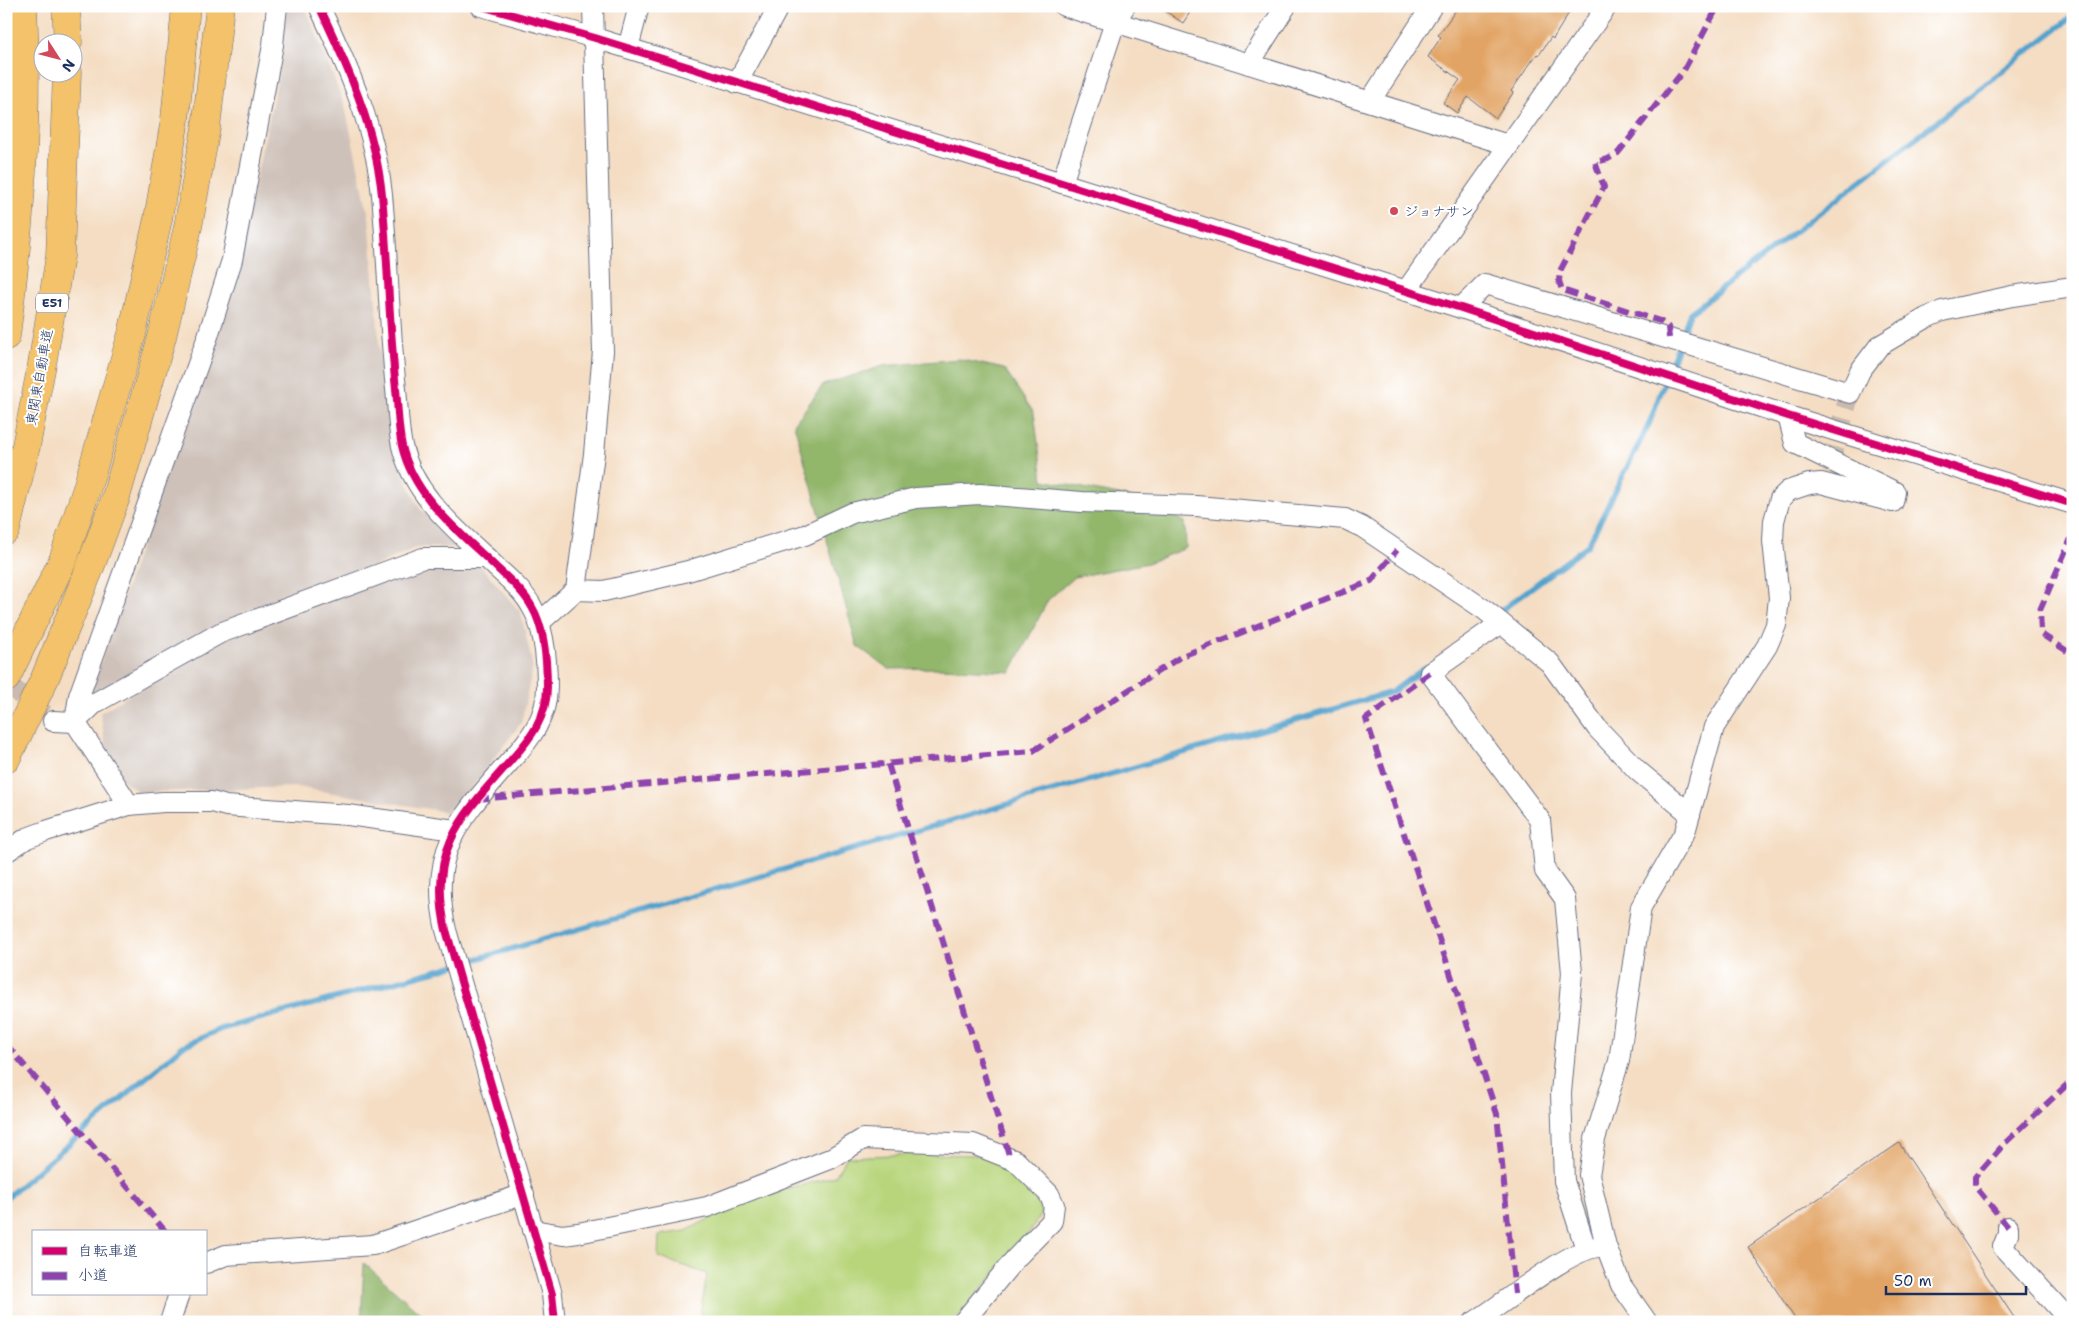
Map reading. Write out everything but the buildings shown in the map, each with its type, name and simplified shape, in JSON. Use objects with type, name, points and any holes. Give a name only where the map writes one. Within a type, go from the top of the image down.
[{"type":"highway","points":[[6,336],[24,161],[26,50],[23,6]]},
{"type":"highway","points":[[66,6],[67,32]]},
{"type":"highway","points":[[6,678],[63,560],[86,491],[132,334],[158,219],[173,128],[186,6]]},
{"type":"highway","points":[[6,759],[45,678],[88,573],[116,497],[162,337],[188,227],[206,128],[220,6]]},
{"type":"highway","name":"東関東自動車道","points":[[6,530],[26,446],[60,256],[67,82]]},
{"type":"street","points":[[129,806],[75,722],[78,696],[207,339],[232,260],[270,65],[277,6]]},
{"type":"street","points":[[318,6],[349,71],[370,128],[382,193],[392,351],[402,446],[423,494],[518,588],[532,606],[539,623],[547,689],[543,714],[534,735],[477,799],[454,830],[442,862],[439,883],[440,906],[552,1294],[554,1322]]},
{"type":"street","points":[[481,6],[628,48],[1062,183],[1461,308],[1788,416],[2073,504]]},
{"type":"street","points":[[539,623],[576,590],[594,454],[603,351],[593,6]]},
{"type":"street","points":[[628,48],[639,6]]},
{"type":"street","points":[[737,83],[779,6]]},
{"type":"street","points":[[1064,6],[1120,14],[1248,64],[1508,144]]},
{"type":"street","points":[[1248,64],[1286,6]]},
{"type":"street","points":[[1370,101],[1432,6]]},
{"type":"street","points":[[1406,291],[1508,144],[1608,6]]},
{"type":"street","points":[[1062,183],[1120,14]]},
{"type":"street","points":[[1461,308],[1485,284],[1850,392],[1860,371],[1879,346],[1926,318],[1942,311],[2012,296],[2073,287]]},
{"type":"street","points":[[1647,1322],[1621,1285],[1606,1246],[1589,1175],[1594,1139],[1618,1061],[1641,907],[1685,832],[1714,727],[1767,646],[1776,625],[1779,598],[1773,541],[1774,521],[1780,499],[1788,491],[1809,484],[1825,475],[1893,502],[1895,492],[1795,443],[1788,416]]},
{"type":"street","points":[[576,590],[604,591],[688,571],[805,535],[852,513],[916,498],[980,494],[1082,502],[1196,506],[1345,519],[1362,526],[1485,610],[1550,663],[1597,728],[1638,771],[1690,814]]},
{"type":"street","points":[[53,721],[75,722],[95,703],[220,633],[423,558],[487,558]]},
{"type":"street","points":[[1501,623],[1430,673],[1540,820],[1545,871],[1565,899],[1572,973],[1561,1093],[1564,1181],[1586,1249]]},
{"type":"street","points":[[6,852],[28,838],[46,831],[129,806],[163,802],[212,802],[226,806],[338,814],[454,830]]},
{"type":"street","points":[[533,1230],[562,1235],[578,1233],[707,1207],[830,1159],[863,1140],[973,1144],[1016,1161],[1049,1194],[1054,1205],[1052,1221],[1015,1259],[963,1322]]},
{"type":"street","points":[[208,1262],[226,1256],[374,1245],[524,1194]]},
{"type":"street","points":[[2008,1227],[2008,1234],[2003,1247],[2071,1322]]},
{"type":"street","points":[[1474,1322],[1586,1249],[1606,1246]]},
{"type":"street","points":[[170,1322],[178,1296]]},
{"type":"shaded area","points":[[285,6],[305,6],[345,106],[369,217],[381,364],[395,455],[420,509],[463,548],[417,547],[90,694],[238,260],[282,59]]},
{"type":"shaded area","points":[[480,565],[521,613],[533,667],[521,723],[452,813],[298,787],[138,792],[110,769],[100,713],[216,642],[422,566]]},
{"type":"green space","points":[[959,359],[1004,369],[1034,413],[1043,480],[1129,497],[1185,522],[1186,548],[1148,563],[1074,577],[1048,600],[1011,672],[943,668],[889,669],[857,646],[794,424],[823,385],[883,366]]},
{"type":"green space","points":[[914,1154],[980,1155],[1017,1171],[1041,1199],[1041,1214],[1026,1237],[953,1322],[699,1322],[707,1274],[658,1257],[659,1235],[686,1231],[737,1204],[835,1176],[847,1157]]},
{"type":"green space","points":[[364,1263],[430,1322],[361,1322]]},
{"type":"waterway","points":[[1495,615],[1588,545],[1649,424],[1690,313],[2073,16]]},
{"type":"waterway","points":[[6,1198],[183,1046],[221,1029],[439,970],[1392,692],[1426,667]]},
{"type":"tunnel","points":[[1829,466],[1850,393]]},
{"type":"tunnel","points":[[6,683],[53,721]]},
{"type":"marked path","points":[[1669,338],[1668,327],[1660,321],[1562,290],[1559,281],[1560,271],[1604,187],[1595,162],[1608,159],[1618,153],[1684,70],[1718,6]]},
{"type":"marked path","points":[[2073,534],[2040,610],[2041,634],[2073,655]]},
{"type":"marked path","points":[[477,799],[1033,751],[1182,656],[1371,581],[1397,550]]},
{"type":"marked path","points":[[1430,673],[1366,719],[1497,1114],[1515,1294]]},
{"type":"marked path","points":[[888,764],[1010,1158]]},
{"type":"marked path","points":[[6,1044],[164,1230]]},
{"type":"marked path","points":[[2008,1227],[1975,1186],[1975,1177],[2004,1144],[2073,1079]]},
{"type":"cycle path","points":[[319,6],[359,98],[367,121],[378,170],[384,219],[399,425],[402,446],[408,465],[417,482],[441,514],[525,596],[540,625],[544,646],[547,687],[541,717],[531,735],[478,798],[453,836],[445,855],[441,877],[441,902],[446,930],[552,1294],[555,1322]]},
{"type":"cycle path","points":[[481,6],[595,38],[1062,183],[1461,308],[1788,416],[2073,504]]},
{"type":"place","name":"ジョナサン","points":[[1394,211]]}]
